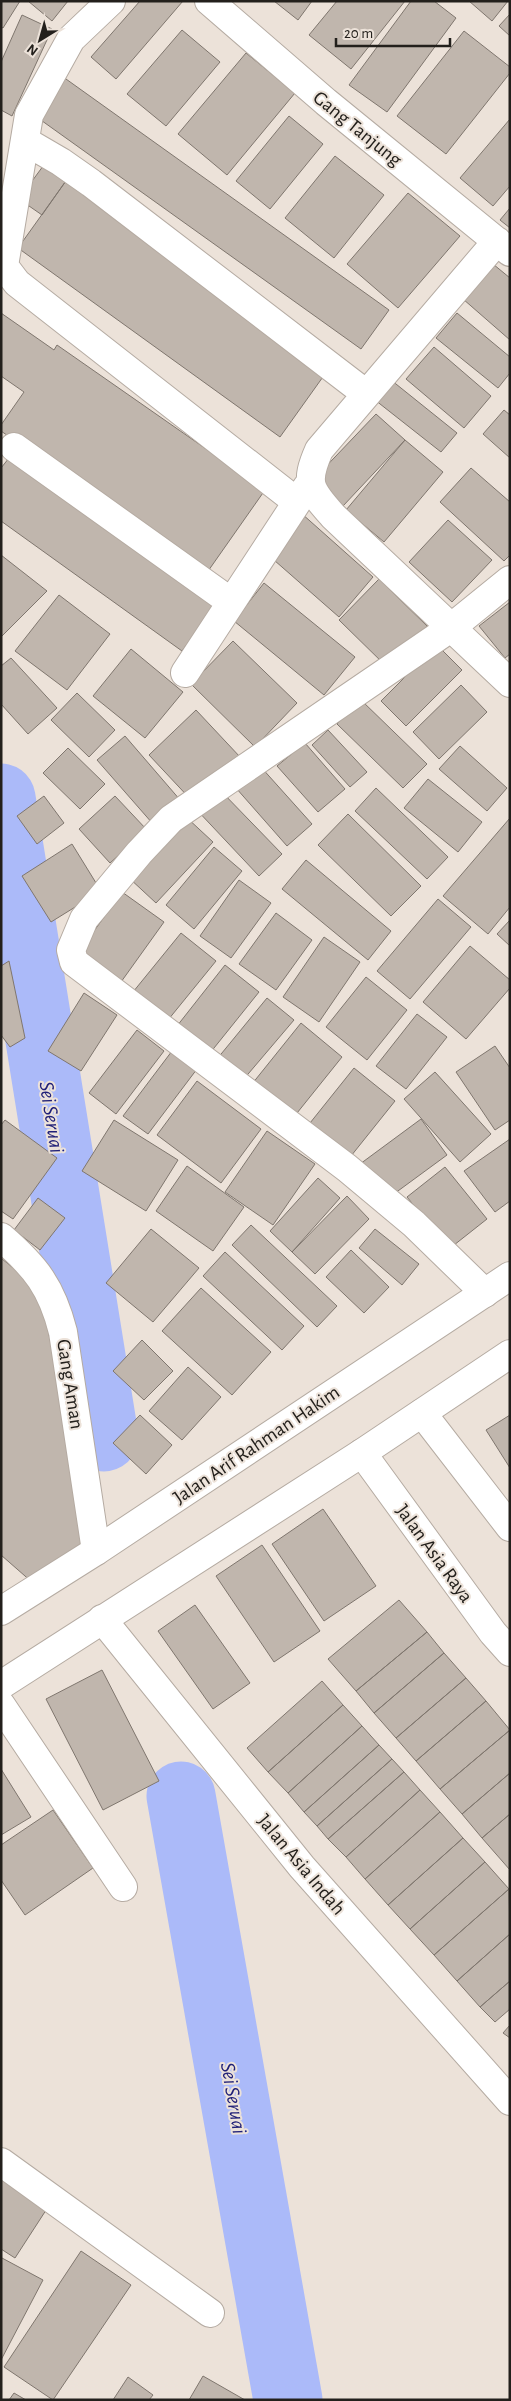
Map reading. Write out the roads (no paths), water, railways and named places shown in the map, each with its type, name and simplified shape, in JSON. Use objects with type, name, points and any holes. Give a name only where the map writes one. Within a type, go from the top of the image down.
[{"type":"street","points":[[111,1],[71,39],[29,115],[4,266],[16,283],[303,493],[318,500],[510,683]]},
{"type":"street","name":"Gang Tanjung","points":[[209,1],[326,102],[503,246]]},
{"type":"street","points":[[25,141],[61,162],[91,183],[366,394]]},
{"type":"street","points":[[185,673],[303,493],[319,450],[366,394],[503,246]]},
{"type":"street","points":[[14,447],[231,602]]},
{"type":"street","points":[[484,1293],[414,1224],[347,1168],[74,962],[71,950],[84,919],[139,853],[171,819],[452,627],[510,580]]},
{"type":"street","name":"Gang Aman","points":[[1,1237],[20,1253],[31,1266],[56,1302],[63,1332],[96,1550]]},
{"type":"street","name":"Jalan Arif Rahman Hakim","points":[[1,1611],[510,1276]]},
{"type":"street","points":[[1,1685],[362,1453],[510,1354]]},
{"type":"street","points":[[422,1413],[510,1527]]},
{"type":"street","name":"Jalan Asia Raya","points":[[362,1453],[504,1635]]},
{"type":"street","name":"Jalan Asia Indah","points":[[102,1620],[302,1867],[510,2101]]},
{"type":"street","points":[[1,1706],[123,1886]]},
{"type":"street","points":[[1,2162],[210,2313]]},
{"type":"waterway","name":"Sei Seruai","points":[[1,798],[104,1437]]},
{"type":"waterway","name":"Sei Seruai","points":[[181,1796],[288,2400]]}]
